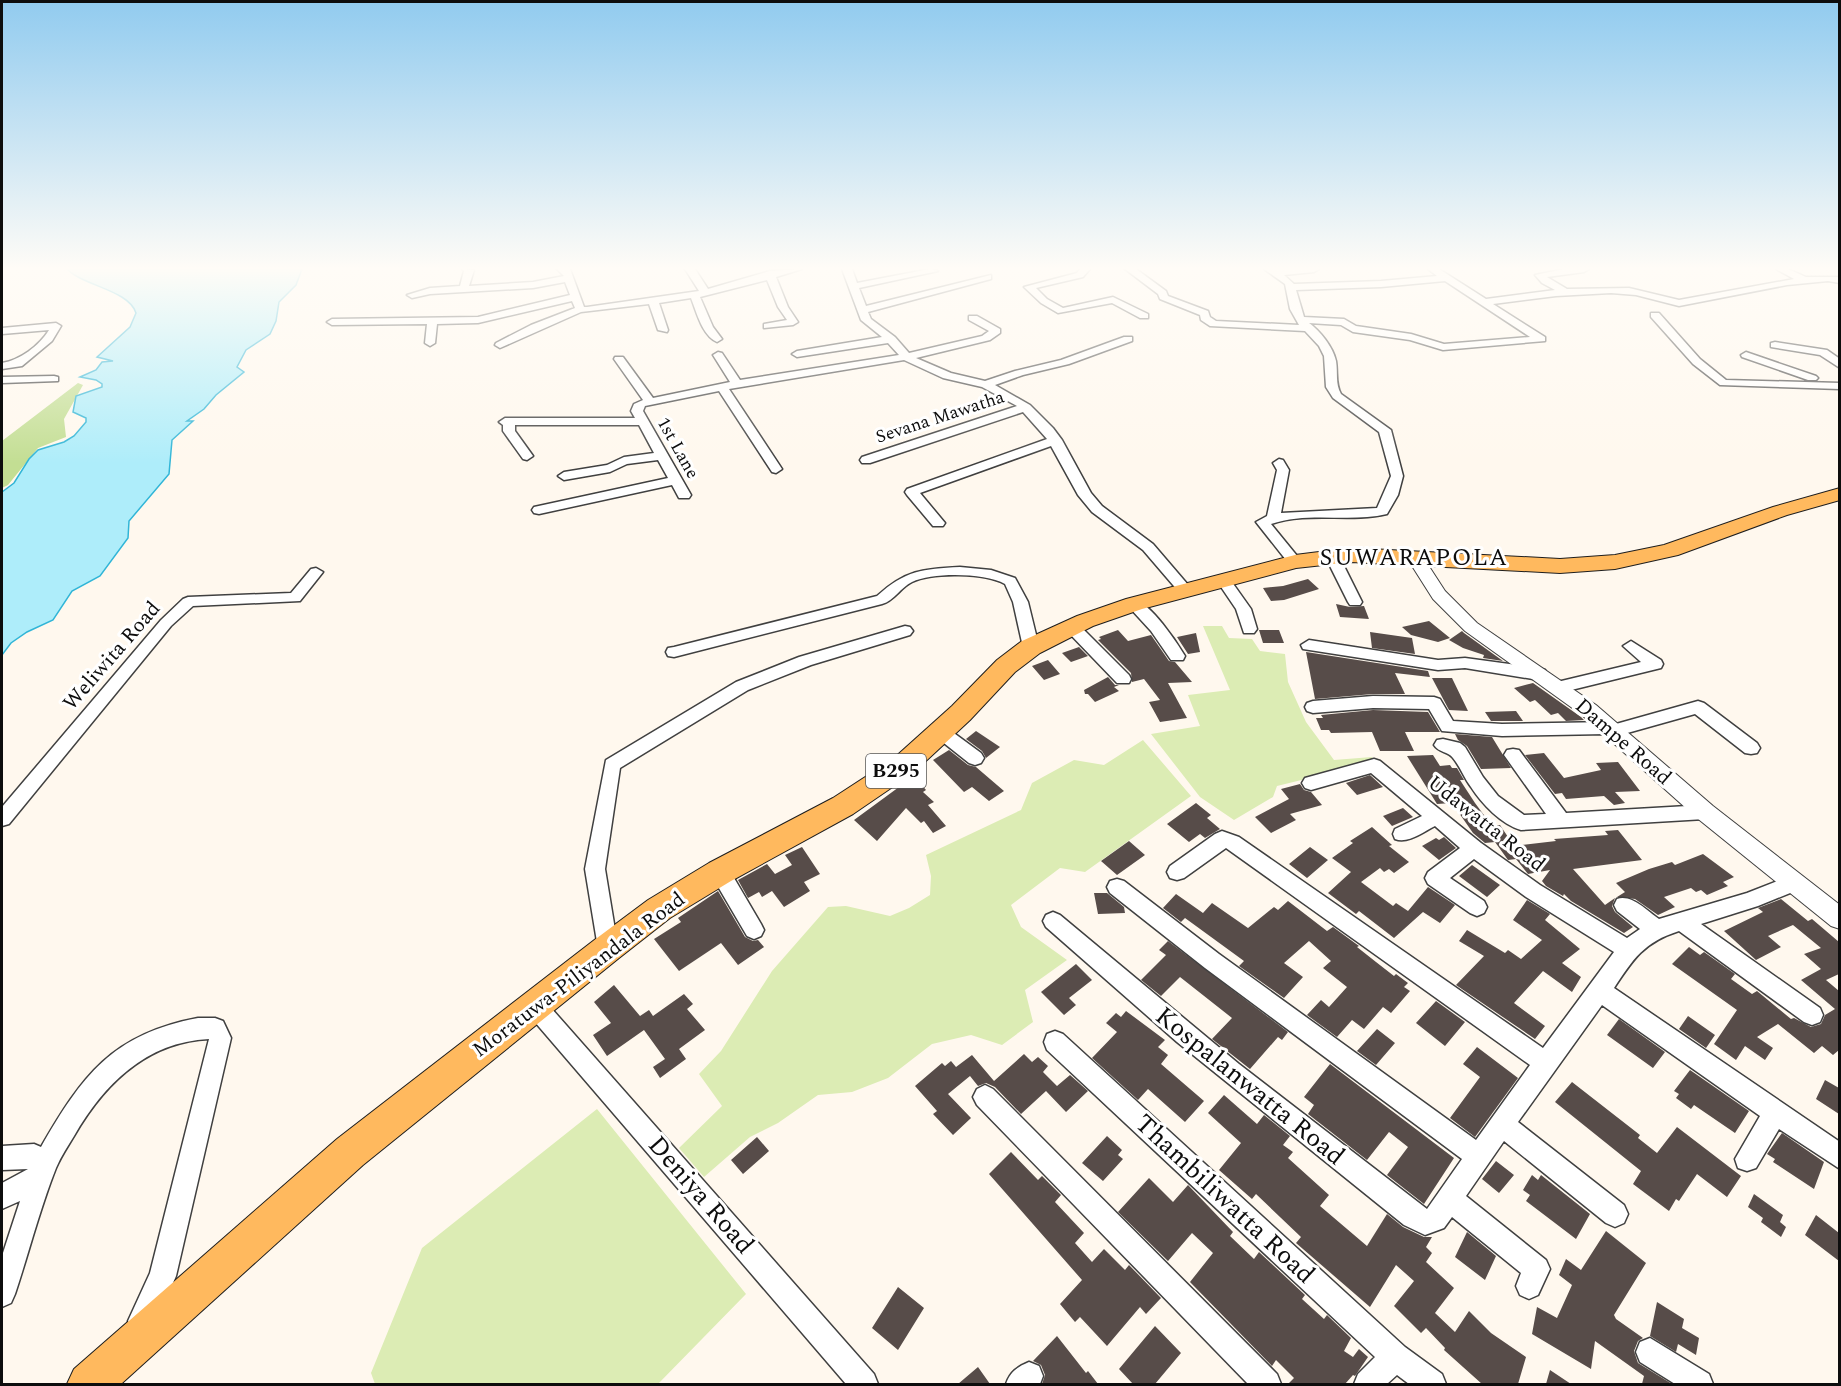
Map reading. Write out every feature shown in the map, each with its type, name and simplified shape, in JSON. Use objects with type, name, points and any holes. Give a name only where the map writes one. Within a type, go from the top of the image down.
[{"type":"main road","name":"Moratuwa-Piliyandala Road","points":[[89,1384],[350,1152],[608,948],[659,909],[720,872],[843,806],[903,766],[941,732],[1006,666],[1031,646],[1072,627],[1134,604],[1184,589],[1295,562],[1332,556],[1560,566],[1615,562],[1670,550],[1780,511],[1839,494]]},
{"type":"street","points":[[2,366],[18,364],[51,334]]},
{"type":"street","points":[[430,343],[431,334]]},
{"type":"street","points":[[500,345],[522,334]]},
{"type":"street","points":[[713,334],[717,339]]},
{"type":"street","points":[[884,334],[906,357],[948,376],[986,385],[1008,394],[1026,407],[1056,440],[1085,495],[1097,509],[1148,547],[1184,589]]},
{"type":"street","name":"1st Lane","points":[[684,495],[643,421],[637,408],[640,404],[737,384],[906,357],[986,338],[992,334]]},
{"type":"street","points":[[1295,562],[1263,522],[1273,518],[1321,513],[1369,513],[1382,510],[1391,495],[1397,476],[1385,430],[1331,390],[1330,358],[1315,334]]},
{"type":"street","points":[[1387,334],[1411,337],[1443,347],[1541,339],[1533,334]]},
{"type":"street","points":[[1673,334],[1716,379],[1724,383],[1839,385]]},
{"type":"street","points":[[797,354],[891,339]]},
{"type":"street","points":[[986,385],[1019,373],[1076,358],[1128,339]]},
{"type":"street","points":[[1775,345],[1823,352],[1839,365]]},
{"type":"street","points":[[718,355],[737,384]]},
{"type":"street","points":[[1746,356],[1826,383],[1839,385]]},
{"type":"street","points":[[619,359],[650,401]]},
{"type":"street","points":[[2,380],[54,379]]},
{"type":"street","points":[[723,387],[776,469]]},
{"type":"street","name":"Sevana Mawatha","points":[[866,460],[1026,407]]},
{"type":"street","points":[[527,456],[509,431],[508,422],[643,421]]},
{"type":"street","points":[[938,523],[912,492],[1056,440]]},
{"type":"street","points":[[564,476],[610,468],[624,461],[662,456]]},
{"type":"street","points":[[1273,518],[1283,470],[1283,466],[1279,463]]},
{"type":"street","points":[[539,510],[676,480]]},
{"type":"street","points":[[1332,556],[1355,602]]},
{"type":"street","name":"Dampe Road","points":[[1415,558],[1439,595],[1454,612],[1487,639],[1559,687],[1612,729],[1705,812],[1839,920]]},
{"type":"street","name":"Weliwita Road","points":[[2,819],[142,650],[188,602],[295,598],[316,572]]},
{"type":"street","points":[[674,652],[882,599],[907,579],[926,573],[996,574],[1009,579],[1015,587],[1031,646]]},
{"type":"street","points":[[1224,581],[1243,609],[1250,629]]},
{"type":"street","points":[[1134,604],[1156,627],[1177,656]]},
{"type":"street","points":[[1072,627],[1123,679]]},
{"type":"street","points":[[608,948],[595,869],[612,765],[742,686],[805,661],[905,631]]},
{"type":"street","points":[[1309,645],[1438,665],[1465,663],[1539,674]]},
{"type":"street","points":[[1559,687],[1655,664],[1631,646]]},
{"type":"street","points":[[1313,707],[1373,702],[1434,703],[1448,727],[1502,730],[1612,729],[1698,707],[1751,748]]},
{"type":"street","points":[[941,732],[975,758]]},
{"type":"street","points":[[1443,745],[1459,752],[1477,782],[1492,801],[1521,823],[1705,812]]},
{"type":"street","points":[[1513,755],[1560,820]]},
{"type":"street","name":"Udawatta Road","points":[[1311,783],[1374,766],[1474,848],[1533,891],[1628,949]]},
{"type":"street","points":[[1402,834],[1436,818]]},
{"type":"street","points":[[1177,872],[1222,839],[1232,842],[1545,1063]]},
{"type":"street","points":[[1474,848],[1436,878],[1477,907]]},
{"type":"street","points":[[720,872],[754,930]]},
{"type":"street","name":"Kospalanwatta Road","points":[[1053,921],[1117,979],[1245,1085],[1413,1216],[1425,1222],[1435,1219],[1628,949],[1656,929],[1751,900],[1793,883]]},
{"type":"street","points":[[1117,887],[1203,955],[1478,1156]]},
{"type":"street","points":[[1624,905],[1656,929]]},
{"type":"street","points":[[1682,922],[1812,1015]]},
{"type":"street","points":[[1600,991],[1839,1157]]},
{"type":"street","name":"Deniya Road","points":[[536,1007],[864,1384]]},
{"type":"street","points":[[2,1294],[44,1168],[91,1088],[141,1046],[193,1028],[214,1028],[220,1038],[163,1276],[128,1349]]},
{"type":"street","name":"Thambiliwatta Road","points":[[1055,1042],[1395,1357],[1432,1384]]},
{"type":"street","points":[[992,1105],[1267,1384]]},
{"type":"street","points":[[1747,1159],[1775,1113]]},
{"type":"street","points":[[1503,1125],[1615,1214]]},
{"type":"street","points":[[2,1158],[34,1156],[44,1168]]},
{"type":"street","points":[[2,1197],[44,1168]]},
{"type":"street","points":[[1448,1198],[1537,1269],[1529,1286]]},
{"type":"street","points":[[1650,1352],[1699,1384]]},
{"type":"street","points":[[1368,1384],[1395,1357]]},
{"type":"green space","points":[[78,383],[83,385],[64,419],[66,437],[38,448],[8,485],[2,488],[2,441]]},
{"type":"green space","points":[[1203,626],[1222,626],[1229,638],[1252,639],[1260,651],[1285,654],[1288,682],[1306,722],[1334,760],[1372,757],[1375,762],[1277,786],[1273,797],[1234,820],[1200,797],[1151,734],[1200,726],[1188,695],[1230,690]]},
{"type":"green space","points":[[1143,740],[1191,796],[1085,872],[1060,868],[1011,905],[1021,927],[1067,960],[1025,990],[1033,1022],[1002,1045],[971,1035],[932,1044],[888,1078],[852,1092],[818,1095],[778,1123],[750,1137],[704,1177],[679,1148],[722,1106],[699,1074],[721,1051],[772,971],[828,907],[846,906],[890,916],[909,908],[930,895],[931,876],[926,855],[1021,810],[1032,783],[1074,760],[1104,765]]},
{"type":"green space","points":[[597,1109],[746,1294],[658,1384],[375,1384],[371,1373],[422,1248]]},
{"type":"water","points":[[123,334],[270,334],[246,350],[237,367],[244,372],[216,395],[204,409],[187,421],[193,421],[172,440],[169,474],[129,521],[128,538],[100,576],[72,591],[53,620],[27,632],[11,643],[2,655],[2,492],[14,483],[29,459],[38,450],[64,442],[74,436],[86,422],[86,418],[73,412],[76,396],[102,387],[102,384],[96,380],[80,377],[96,370],[102,362],[113,361],[97,357]]},
{"type":"building","points":[[1308,579],[1319,589],[1284,600],[1271,601],[1263,588],[1283,586]]},
{"type":"building","points":[[1336,604],[1350,607],[1364,606],[1369,619],[1340,617]]},
{"type":"building","points":[[1429,621],[1450,638],[1438,642],[1411,635],[1402,627]]},
{"type":"building","points":[[1118,630],[1128,641],[1151,635],[1169,661],[1175,662],[1192,682],[1168,683],[1187,718],[1160,722],[1149,702],[1160,700],[1144,679],[1132,682],[1131,673],[1098,640],[1101,639],[1099,637]]},
{"type":"building","points":[[1259,630],[1279,630],[1284,643],[1263,643]]},
{"type":"building","points":[[1462,631],[1503,661],[1483,658],[1484,655],[1463,648],[1449,640]]},
{"type":"building","points":[[1370,632],[1412,638],[1415,654],[1372,648]]},
{"type":"building","points":[[1196,633],[1200,652],[1188,654],[1177,637]]},
{"type":"building","points":[[1079,647],[1088,656],[1071,662],[1062,653]]},
{"type":"building","points":[[1306,652],[1428,671],[1430,677],[1395,673],[1405,694],[1315,699]]},
{"type":"building","points":[[1048,660],[1060,674],[1044,680],[1032,666]]},
{"type":"building","points":[[1108,677],[1115,685],[1119,685],[1114,687],[1119,691],[1095,702],[1088,694],[1085,694],[1084,690]]},
{"type":"building","points":[[1432,678],[1452,678],[1468,711],[1449,710]]},
{"type":"building","points":[[1533,683],[1584,720],[1566,721],[1558,713],[1551,715],[1535,700],[1530,702],[1514,688]]},
{"type":"building","points":[[1373,710],[1428,712],[1440,732],[1405,732],[1414,751],[1380,751],[1372,732],[1331,733],[1329,730],[1321,730],[1316,718],[1323,718],[1321,715]]},
{"type":"building","points":[[1516,711],[1523,721],[1491,721],[1485,712]]},
{"type":"building","points":[[976,731],[1000,747],[986,758],[982,751],[966,739]]},
{"type":"building","points":[[1455,734],[1492,737],[1511,768],[1481,769],[1467,746],[1458,740]]},
{"type":"building","points":[[949,750],[968,765],[976,767],[1004,791],[989,801],[972,787],[964,792],[933,760]]},
{"type":"building","points":[[1544,753],[1564,778],[1601,770],[1596,763],[1618,762],[1640,791],[1615,792],[1625,803],[1614,805],[1604,796],[1566,799],[1562,793],[1555,794],[1525,755]]},
{"type":"building","points":[[1433,755],[1440,766],[1450,765],[1452,768],[1457,768],[1464,780],[1460,780],[1475,803],[1492,826],[1500,825],[1514,846],[1556,841],[1554,839],[1608,835],[1605,831],[1618,830],[1642,860],[1573,869],[1605,905],[1615,898],[1612,906],[1615,912],[1633,927],[1624,933],[1571,901],[1564,894],[1563,896],[1546,886],[1542,881],[1550,870],[1528,874],[1516,859],[1508,860],[1495,842],[1485,843],[1473,833],[1452,803],[1437,804],[1407,756]]},
{"type":"building","points":[[1370,775],[1383,787],[1357,795],[1346,783]]},
{"type":"building","points":[[914,776],[926,790],[923,792],[934,802],[928,805],[946,826],[933,833],[924,821],[921,823],[906,808],[877,841],[854,820]]},
{"type":"building","points":[[1300,784],[1304,790],[1311,792],[1322,805],[1290,814],[1296,820],[1271,833],[1255,817],[1289,799],[1281,789]]},
{"type":"building","points":[[1196,803],[1211,815],[1207,818],[1220,829],[1205,838],[1200,834],[1189,842],[1167,824]]},
{"type":"building","points":[[1403,808],[1413,817],[1392,826],[1383,816]]},
{"type":"building","points":[[1372,827],[1392,845],[1389,846],[1409,862],[1394,873],[1389,869],[1384,872],[1380,868],[1361,882],[1393,906],[1396,903],[1408,911],[1428,887],[1455,905],[1440,923],[1423,912],[1394,938],[1359,911],[1356,914],[1328,893],[1351,872],[1332,858],[1353,843],[1350,841]]},
{"type":"building","points":[[1444,837],[1456,848],[1439,860],[1422,846],[1436,838],[1439,840]]},
{"type":"building","points":[[1129,841],[1145,855],[1117,875],[1101,861]]},
{"type":"building","points":[[802,847],[820,874],[804,882],[810,891],[784,907],[772,891],[762,897],[759,892],[748,898],[738,880],[767,864],[775,874],[792,865],[785,855]]},
{"type":"building","points":[[1310,847],[1328,860],[1307,878],[1289,864]]},
{"type":"building","points":[[1703,854],[1734,877],[1723,882],[1728,886],[1707,895],[1701,890],[1696,892],[1691,888],[1664,897],[1675,907],[1658,915],[1635,899],[1617,897],[1625,892],[1616,883],[1649,869],[1672,862],[1675,865]]},
{"type":"building","points":[[1472,865],[1500,885],[1487,897],[1459,876]]},
{"type":"building","points":[[718,891],[745,937],[753,941],[758,940],[764,947],[738,965],[721,943],[679,971],[654,939],[681,922],[678,918]]},
{"type":"building","points":[[1094,893],[1107,893],[1124,907],[1125,913],[1098,914]]},
{"type":"building","points":[[1176,894],[1203,913],[1212,903],[1248,928],[1274,907],[1278,910],[1288,901],[1327,931],[1333,927],[1359,946],[1357,947],[1394,976],[1396,974],[1408,983],[1404,987],[1410,991],[1391,1013],[1383,1007],[1364,1029],[1352,1020],[1337,1037],[1307,1015],[1321,1000],[1329,1007],[1347,987],[1323,968],[1331,961],[1309,941],[1284,963],[1303,977],[1284,998],[1239,966],[1244,961],[1185,918],[1181,922],[1163,908]]},
{"type":"building","points":[[1781,899],[1808,921],[1812,919],[1839,942],[1839,974],[1826,980],[1839,991],[1839,1050],[1833,1055],[1822,1046],[1814,1053],[1778,1024],[1757,1037],[1773,1048],[1765,1060],[1745,1046],[1736,1060],[1714,1044],[1737,1010],[1672,964],[1689,947],[1700,955],[1704,952],[1735,974],[1731,979],[1752,994],[1757,991],[1791,1019],[1794,1018],[1811,1027],[1821,1024],[1825,1015],[1835,1009],[1801,980],[1821,969],[1804,954],[1821,948],[1793,925],[1768,936],[1781,947],[1756,960],[1724,931],[1763,912],[1758,908]]},
{"type":"building","points":[[1527,900],[1550,914],[1545,920],[1580,949],[1562,963],[1581,977],[1572,992],[1543,971],[1514,1003],[1545,1026],[1535,1039],[1456,985],[1484,956],[1459,941],[1467,930],[1505,953],[1508,950],[1521,959],[1542,940],[1513,920]]},
{"type":"building","points":[[1168,941],[1288,1032],[1282,1040],[1278,1037],[1250,1069],[1212,1039],[1232,1018],[1180,977],[1161,996],[1141,980],[1166,955],[1159,950]]},
{"type":"building","points":[[1076,964],[1092,980],[1069,998],[1076,1005],[1064,1015],[1041,992]]},
{"type":"building","points":[[614,985],[640,1016],[649,1010],[653,1016],[684,994],[693,1004],[687,1009],[705,1030],[679,1049],[686,1059],[660,1078],[653,1067],[665,1059],[644,1030],[607,1056],[593,1035],[611,1023],[594,1002]]},
{"type":"building","points":[[1436,1001],[1465,1022],[1445,1046],[1416,1023]]},
{"type":"building","points":[[1126,1011],[1165,1040],[1158,1047],[1168,1055],[1161,1064],[1204,1101],[1185,1122],[1148,1089],[1138,1100],[1092,1058],[1117,1032],[1106,1023],[1116,1013],[1121,1017]]},
{"type":"building","points":[[1688,1016],[1715,1035],[1706,1048],[1679,1029]]},
{"type":"building","points":[[1619,1019],[1665,1052],[1653,1068],[1607,1035]]},
{"type":"building","points":[[1377,1029],[1395,1043],[1376,1065],[1357,1051]]},
{"type":"building","points":[[1477,1047],[1518,1078],[1475,1137],[1450,1118],[1480,1077],[1463,1064]]},
{"type":"building","points":[[1024,1054],[1032,1062],[1038,1057],[1048,1066],[1043,1072],[1057,1086],[1070,1075],[1088,1091],[1066,1112],[1046,1091],[1021,1114],[995,1087],[986,1083],[978,1086],[970,1076],[948,1094],[971,1118],[953,1135],[933,1114],[937,1111],[915,1086],[942,1063],[945,1066],[951,1061],[956,1067],[972,1055],[994,1081]]},
{"type":"building","points":[[1330,1064],[1454,1158],[1424,1204],[1387,1175],[1408,1147],[1389,1132],[1367,1160],[1308,1114],[1314,1105],[1304,1097]]},
{"type":"building","points":[[1690,1070],[1749,1111],[1735,1133],[1694,1105],[1691,1109],[1676,1098],[1679,1094],[1674,1091]]},
{"type":"building","points":[[1825,1080],[1839,1088],[1839,1114],[1816,1099]]},
{"type":"building","points":[[1572,1082],[1640,1135],[1638,1138],[1657,1153],[1677,1127],[1741,1176],[1727,1197],[1697,1174],[1679,1201],[1676,1199],[1669,1211],[1633,1184],[1641,1171],[1555,1102]]},
{"type":"building","points":[[1224,1095],[1257,1124],[1264,1115],[1290,1136],[1283,1145],[1293,1152],[1288,1158],[1329,1195],[1320,1206],[1367,1246],[1387,1214],[1403,1227],[1424,1237],[1432,1237],[1426,1247],[1432,1253],[1426,1262],[1454,1288],[1435,1313],[1455,1332],[1469,1311],[1491,1333],[1526,1357],[1518,1384],[1482,1384],[1444,1350],[1445,1348],[1426,1328],[1421,1333],[1394,1306],[1414,1281],[1396,1265],[1370,1307],[1296,1243],[1301,1237],[1256,1194],[1252,1199],[1219,1170],[1241,1143],[1208,1113]]},
{"type":"building","points":[[1782,1133],[1824,1162],[1814,1189],[1773,1162],[1775,1159],[1767,1154]]},
{"type":"building","points":[[1107,1136],[1122,1150],[1118,1155],[1123,1159],[1103,1181],[1082,1163]]},
{"type":"building","points":[[757,1137],[769,1151],[743,1174],[731,1160]]},
{"type":"building","points":[[1011,1152],[1038,1180],[1042,1176],[1061,1195],[1055,1202],[1084,1233],[1075,1243],[1092,1262],[1104,1249],[1125,1270],[1129,1265],[1161,1298],[1146,1314],[1140,1307],[1107,1346],[1080,1317],[1075,1322],[1060,1304],[1082,1280],[989,1174]]},
{"type":"building","points":[[1496,1161],[1514,1175],[1499,1193],[1482,1179]]},
{"type":"building","points":[[1532,1175],[1538,1180],[1541,1175],[1590,1214],[1576,1239],[1526,1201],[1530,1195],[1523,1190]]},
{"type":"building","points":[[1149,1178],[1173,1202],[1188,1185],[1233,1232],[1230,1236],[1254,1259],[1259,1252],[1305,1295],[1302,1299],[1324,1319],[1327,1315],[1351,1338],[1344,1351],[1353,1357],[1359,1349],[1368,1357],[1355,1376],[1353,1375],[1345,1384],[1288,1384],[1294,1378],[1276,1360],[1272,1366],[1190,1282],[1213,1253],[1192,1233],[1168,1261],[1118,1212]]},
{"type":"building","points":[[1754,1194],[1783,1215],[1780,1222],[1786,1227],[1781,1237],[1761,1222],[1763,1218],[1748,1207]]},
{"type":"building","points":[[1816,1215],[1839,1233],[1839,1261],[1805,1235]]},
{"type":"building","points":[[1606,1231],[1646,1263],[1614,1315],[1616,1319],[1643,1338],[1638,1341],[1634,1351],[1638,1363],[1672,1384],[1642,1384],[1644,1376],[1595,1341],[1591,1369],[1532,1334],[1537,1307],[1557,1318],[1572,1285],[1559,1275],[1566,1259],[1581,1270]]},
{"type":"building","points":[[1467,1232],[1496,1256],[1485,1280],[1455,1257]]},
{"type":"building","points":[[898,1287],[924,1308],[898,1350],[872,1328]]},
{"type":"building","points":[[1657,1302],[1684,1319],[1682,1328],[1699,1338],[1696,1355],[1678,1344],[1676,1352],[1650,1336]]},
{"type":"building","points":[[1155,1326],[1181,1353],[1155,1384],[1133,1384],[1119,1369]]},
{"type":"building","points":[[1057,1336],[1086,1373],[1088,1371],[1098,1384],[1042,1384],[1045,1375],[1041,1365],[1033,1361]]},
{"type":"building","points":[[978,1367],[990,1384],[958,1384]]},
{"type":"building","points":[[1550,1370],[1571,1384],[1546,1384]]},
{"type":"district","name":"SUWARAPOLA","points":[[1414,558]]}]
